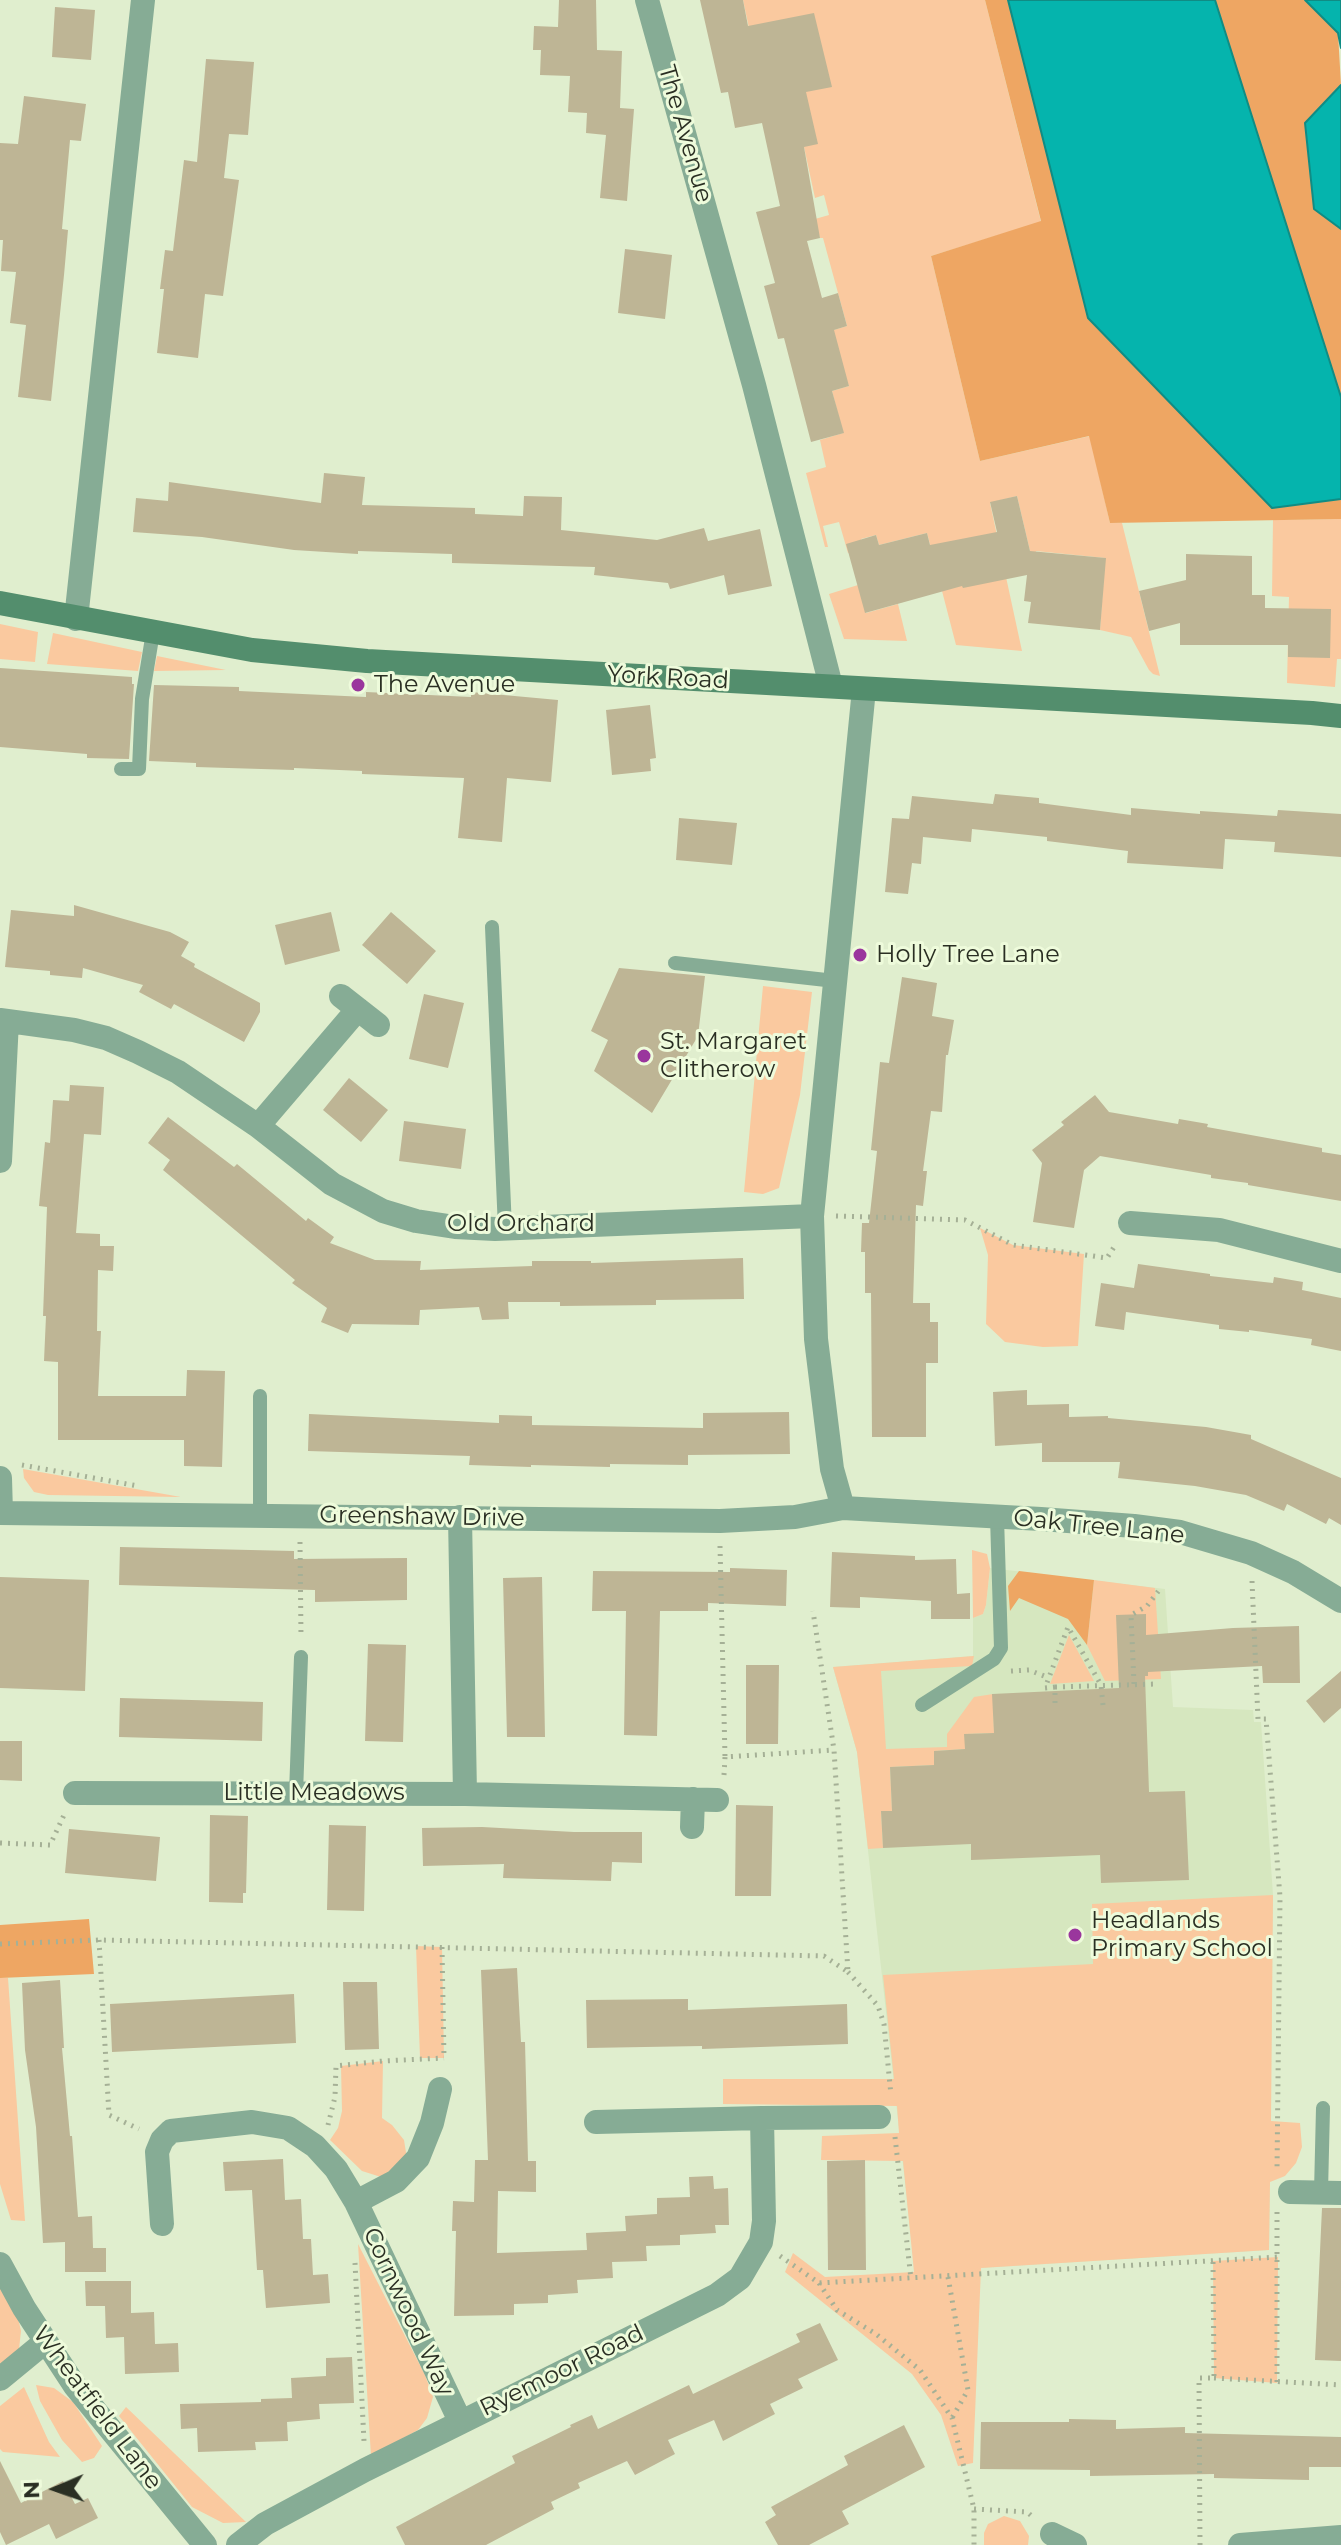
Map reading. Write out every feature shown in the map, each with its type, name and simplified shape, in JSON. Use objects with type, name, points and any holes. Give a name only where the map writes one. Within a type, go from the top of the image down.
[{"type":"street","points":[[76,619],[143,0]]},
{"type":"street","name":"The Avenue","points":[[647,0],[754,385],[831,686]]},
{"type":"street","name":"York Road","points":[[0,603],[252,650],[367,661],[1341,716]]},
{"type":"street","points":[[843,1508],[832,1469],[816,1339],[812,1216],[864,689]]},
{"type":"street","points":[[258,1126],[350,1003],[378,1025]]},
{"type":"street","points":[[0,1161],[4,1020]]},
{"type":"street","name":"Old Orchard","points":[[4,1020],[106,1038],[178,1072],[258,1126],[332,1184],[383,1211],[416,1221],[455,1227],[505,1229],[812,1216]]},
{"type":"street","points":[[1130,1223],[1219,1230],[1341,1261]]},
{"type":"street","points":[[1,1513],[7,1471]]},
{"type":"street","name":"Oak Tree Lane","points":[[843,1508],[1164,1530],[1251,1553],[1293,1572],[1341,1601]]},
{"type":"street","name":"Greenshaw Drive","points":[[1,1513],[720,1521],[795,1517],[843,1508]]},
{"type":"street","points":[[460,1517],[465,1794]]},
{"type":"street","name":"Little Meadows","points":[[75,1793],[162,1803],[296,1793],[705,1800]]},
{"type":"street","points":[[692,1827],[705,1800]]},
{"type":"street","name":"Cornwood Way","points":[[356,2202],[396,2181],[418,2158],[432,2123],[440,2089]]},
{"type":"street","points":[[596,2122],[879,2117]]},
{"type":"street","name":"Ryemoor Road","points":[[238,2545],[265,2524],[365,2470],[717,2295],[740,2278],[761,2242],[764,2221],[762,2118]]},
{"type":"street","name":"Cornwood Way","points":[[162,2140],[171,2131],[252,2122],[288,2128],[315,2146],[336,2169],[356,2202],[460,2421]]},
{"type":"street","points":[[162,2140],[157,2152],[162,2224]]},
{"type":"street","points":[[1281,2191],[1331,2192]]},
{"type":"street","name":"Wheatfield Lane","points":[[0,2264],[45,2342],[103,2423],[205,2545]]},
{"type":"street","points":[[0,2379],[45,2342]]},
{"type":"street","points":[[1052,2534],[1075,2545]]},
{"type":"street","points":[[1240,2545],[1341,2537]]},
{"type":"lane","points":[[121,769],[139,769],[142,699],[153,632]]},
{"type":"lane","points":[[492,927],[505,1229]]},
{"type":"lane","points":[[675,963],[835,981]]},
{"type":"lane","points":[[260,1396],[260,1515]]},
{"type":"lane","points":[[922,1705],[994,1659],[1001,1648],[997,1517]]},
{"type":"lane","points":[[296,1793],[301,1657]]},
{"type":"lane","points":[[1323,2108],[1331,2192]]},
{"type":"path","points":[[812,1216],[965,1220],[1013,1245],[1107,1258],[1130,1223]]},
{"type":"path","points":[[7,1471],[148,1488]]},
{"type":"path","points":[[301,1657],[300,1541],[316,1516]]},
{"type":"path","points":[[705,1800],[724,1789],[720,1521]]},
{"type":"path","points":[[1251,1553],[1258,1719],[1266,1719],[1280,1897],[1281,2191],[1277,2383]]},
{"type":"path","points":[[1134,1684],[1131,1615],[1147,1606],[1160,1589]]},
{"type":"path","points":[[0,1944],[99,1940],[824,1956],[848,1972],[834,1750],[813,1611]]},
{"type":"path","points":[[1103,1705],[1101,1685],[1068,1627],[1045,1688],[1101,1685],[1157,1684]]},
{"type":"path","points":[[994,1659],[1003,1671],[1029,1670],[1049,1678]]},
{"type":"path","points":[[1055,1687],[1055,1703]]},
{"type":"path","points":[[725,1757],[834,1750]]},
{"type":"path","points":[[0,1843],[50,1845],[75,1793]]},
{"type":"path","points":[[99,1940],[109,2115],[162,2140]]},
{"type":"path","points":[[440,2089],[444,2058],[442,1947]]},
{"type":"path","points":[[315,2146],[330,2121],[336,2066],[444,2058]]},
{"type":"path","points":[[761,2242],[819,2283],[837,2310],[876,2334],[920,2370],[952,2418],[974,2509],[974,2545]]},
{"type":"path","points":[[355,2250],[365,2470]]},
{"type":"path","points":[[819,2283],[1278,2257]]},
{"type":"path","points":[[1213,2261],[1214,2378]]},
{"type":"path","points":[[948,2277],[968,2390],[952,2418]]},
{"type":"path","points":[[1200,2545],[1199,2378],[1341,2385]]},
{"type":"path","points":[[974,2509],[1027,2512],[1052,2534]]},
{"type":"shaded area","points":[[743,0],[985,0],[1041,222],[931,256],[980,461],[1090,436],[1110,523],[1122,523],[1160,676],[1149,670],[1131,637],[1100,630],[1105,558],[1036,551],[1034,568],[1017,496],[990,503],[1022,651],[956,645],[927,533],[879,545],[876,535],[861,539],[863,548],[848,553],[839,522],[823,526],[828,547],[825,547],[806,473],[826,467],[820,440],[843,433],[832,391],[849,386],[827,332],[847,326],[815,219],[829,215],[824,195],[815,198],[804,147],[752,42]]},
{"type":"shaded area","points":[[985,0],[1008,0],[1088,318],[1327,500],[1341,499],[1341,519],[1110,523],[1089,436],[980,461],[931,256],[1041,221]]},
{"type":"shaded area","points":[[1215,0],[1305,0],[1338,33],[1341,85],[1305,123],[1314,209],[1341,229],[1341,397]]},
{"type":"shaded area","points":[[1341,519],[1341,659],[1337,659],[1335,687],[1287,683],[1289,597],[1272,596],[1273,520]]},
{"type":"shaded area","points":[[858,585],[866,613],[898,604],[907,641],[844,639],[829,594]]},
{"type":"shaded area","points":[[0,624],[38,632],[35,662],[0,659]]},
{"type":"shaded area","points":[[53,633],[142,652],[138,671],[47,664]]},
{"type":"shaded area","points":[[157,656],[226,670],[154,671]]},
{"type":"shaded area","points":[[763,986],[812,992],[800,1095],[779,1188],[763,1194],[744,1192]]},
{"type":"shaded area","points":[[980,1228],[1013,1245],[1084,1254],[1078,1346],[1043,1347],[1005,1342],[986,1324],[988,1255]]},
{"type":"shaded area","points":[[23,1469],[181,1497],[48,1495],[34,1492],[24,1478]]},
{"type":"shaded area","points":[[972,1550],[987,1554],[990,1568],[983,1614],[973,1618]]},
{"type":"shaded area","name":"Headlands Primary School","points":[[990,1568],[1165,1589],[1173,1707],[1253,1710],[1254,1722],[1261,1722],[1273,1895],[1269,2250],[915,2272],[857,1752],[833,1667],[973,1656],[973,1618],[983,1614]]},
{"type":"shaded area","points":[[1019,1571],[1094,1580],[1087,1645],[1068,1619],[1019,1598],[1010,1611],[1008,1586]]},
{"type":"shaded area","points":[[1094,1580],[1155,1588],[1161,1679],[1105,1681],[1087,1645]]},
{"type":"shaded area","points":[[1069,1635],[1094,1681],[1050,1684]]},
{"type":"shaded area","points":[[974,1656],[972,1666],[881,1671],[886,1749],[947,1747],[947,1734],[974,1697],[993,1694],[994,1733],[965,1734],[965,1749],[934,1751],[934,1765],[890,1767],[892,1811],[881,1811],[883,1848],[868,1849],[857,1752],[833,1667]]},
{"type":"shaded area","points":[[1273,1895],[1271,2121],[1300,2123],[1302,2147],[1296,2163],[1285,2176],[1270,2182],[1269,2250],[981,2268],[973,2463],[958,2466],[941,2415],[912,2374],[785,2272],[793,2253],[825,2277],[914,2272],[903,2161],[821,2160],[822,2136],[899,2133],[897,2106],[723,2104],[723,2079],[894,2079],[883,1975],[1093,1964],[1092,1904]]},
{"type":"shaded area","points":[[89,1919],[94,1974],[0,1978],[0,1925]]},
{"type":"shaded area","points":[[416,1946],[442,1947],[444,2058],[420,2058]]},
{"type":"shaded area","points":[[0,1978],[8,1978],[25,2221],[11,2220],[0,2184]]},
{"type":"shaded area","points":[[383,2061],[382,2118],[404,2140],[407,2159],[403,2167],[381,2177],[362,2171],[330,2140],[338,2128],[342,2111],[341,2066]]},
{"type":"shaded area","points":[[358,2244],[425,2375],[433,2397],[427,2418],[418,2430],[371,2456]]},
{"type":"shaded area","points":[[1278,2257],[1277,2383],[1214,2378],[1213,2261]]},
{"type":"shaded area","points":[[0,2286],[18,2318],[21,2331],[19,2349],[0,2373]]},
{"type":"shaded area","points":[[36,2385],[54,2388],[73,2402],[102,2446],[94,2458],[82,2462],[62,2440],[40,2401]]},
{"type":"shaded area","points":[[24,2387],[49,2442],[60,2457],[3,2452],[0,2449],[0,2406]]},
{"type":"shaded area","points":[[126,2407],[246,2522],[223,2523],[192,2507],[119,2416]]},
{"type":"shaded area","points":[[1004,2516],[1020,2521],[1029,2536],[1028,2545],[984,2545],[988,2524]]},
{"type":"water","points":[[1008,0],[1215,0],[1341,397],[1341,499],[1272,508],[1088,318]]},
{"type":"water","points":[[1305,0],[1341,0],[1341,48],[1338,33]]},
{"type":"water","points":[[1341,85],[1341,229],[1314,209],[1305,123]]},
{"type":"building","points":[[559,0],[596,0],[597,50],[622,51],[620,108],[634,109],[627,201],[600,198],[606,135],[586,133],[587,113],[568,112],[570,76],[540,75],[541,50],[533,50],[534,26],[558,27]]},
{"type":"building","points":[[700,0],[743,0],[748,26],[814,13],[832,87],[806,92],[818,144],[804,147],[820,238],[807,241],[822,298],[838,293],[847,326],[834,330],[849,386],[832,391],[844,433],[811,442],[784,338],[778,339],[764,286],[775,283],[756,212],[780,206],[762,123],[735,128],[728,92],[721,93]]},
{"type":"building","points":[[55,7],[95,10],[91,60],[52,57]]},
{"type":"building","points":[[206,59],[254,62],[248,135],[229,134],[224,178],[239,180],[223,296],[205,294],[198,358],[157,353],[165,250],[173,251],[184,160],[197,162]]},
{"type":"building","points":[[24,96],[86,104],[81,141],[70,140],[62,229],[68,230],[51,401],[18,397],[26,325],[10,323],[16,272],[1,271],[0,143],[18,144]]},
{"type":"building","points":[[625,249],[672,255],[665,319],[618,313]]},
{"type":"building","points":[[324,473],[365,477],[362,505],[475,508],[475,514],[523,516],[524,496],[562,497],[561,530],[657,540],[704,528],[708,541],[760,529],[772,586],[728,595],[724,575],[670,589],[668,583],[594,575],[595,567],[452,563],[452,554],[294,550],[202,537],[133,532],[136,498],[168,501],[169,482],[321,503]]},
{"type":"building","points":[[1017,496],[1030,551],[1106,558],[1100,630],[1028,623],[1031,602],[1024,601],[1027,575],[962,586],[865,613],[846,544],[876,535],[879,545],[927,533],[930,545],[997,532],[990,502]]},
{"type":"building","points":[[1186,554],[1252,556],[1252,595],[1265,595],[1265,608],[1331,609],[1330,658],[1288,657],[1288,645],[1180,645],[1180,623],[1149,631],[1139,591],[1186,580]]},
{"type":"building","points":[[0,668],[132,677],[129,759],[87,758],[87,754],[0,747]]},
{"type":"building","points":[[154,685],[239,687],[239,691],[366,697],[366,692],[471,697],[471,692],[558,700],[551,782],[507,778],[502,842],[458,838],[464,778],[294,768],[196,767],[196,763],[149,761]]},
{"type":"building","points":[[650,705],[656,758],[650,759],[651,771],[612,775],[606,710]]},
{"type":"building","points":[[995,794],[1039,798],[1039,803],[1131,815],[1131,808],[1200,814],[1200,811],[1277,816],[1278,810],[1341,814],[1341,857],[1274,852],[1275,842],[1225,839],[1223,869],[1127,863],[1128,851],[1047,841],[1047,837],[972,829],[971,842],[923,837],[921,864],[912,863],[908,894],[885,892],[892,818],[909,819],[912,796],[993,804]]},
{"type":"building","points":[[679,818],[737,823],[732,865],[676,860]]},
{"type":"building","points":[[74,905],[170,932],[189,942],[181,956],[195,964],[194,967],[260,1003],[260,1012],[244,1042],[174,1004],[171,1009],[139,992],[143,985],[83,968],[82,978],[50,975],[50,971],[5,967],[11,910],[74,916]]},
{"type":"building","points":[[331,912],[340,951],[285,965],[275,925]]},
{"type":"building","points":[[391,912],[436,951],[407,984],[362,945]]},
{"type":"building","name":"St. Margaret Clitherow","points":[[619,968],[705,976],[698,1036],[652,1113],[594,1071],[608,1040],[591,1031]]},
{"type":"building","points":[[902,977],[937,983],[932,1016],[954,1020],[946,1055],[942,1112],[931,1111],[923,1171],[927,1171],[923,1206],[916,1205],[913,1303],[930,1303],[930,1322],[938,1322],[938,1363],[926,1363],[926,1437],[872,1437],[871,1293],[865,1293],[862,1223],[869,1223],[877,1151],[871,1150],[880,1062],[889,1063]]},
{"type":"building","points":[[424,994],[464,1003],[448,1068],[409,1059]]},
{"type":"building","points":[[349,1078],[388,1110],[361,1142],[323,1110]]},
{"type":"building","points":[[70,1085],[104,1087],[101,1135],[84,1134],[76,1233],[100,1234],[100,1246],[114,1246],[113,1271],[98,1270],[97,1331],[101,1331],[98,1396],[186,1396],[187,1370],[225,1371],[222,1467],[184,1466],[184,1440],[58,1440],[58,1362],[44,1361],[47,1207],[39,1206],[45,1142],[50,1143],[53,1100],[69,1101]]},
{"type":"building","points":[[1095,1095],[1109,1112],[1178,1124],[1179,1119],[1208,1124],[1207,1127],[1322,1148],[1322,1152],[1341,1155],[1341,1201],[1100,1156],[1084,1170],[1074,1228],[1033,1222],[1042,1163],[1032,1150]]},
{"type":"building","points":[[168,1117],[234,1167],[237,1164],[306,1221],[308,1218],[334,1237],[330,1243],[375,1260],[421,1261],[420,1270],[532,1266],[532,1261],[591,1263],[743,1258],[744,1299],[656,1300],[656,1305],[560,1306],[560,1302],[508,1302],[509,1319],[482,1320],[479,1307],[420,1310],[419,1325],[352,1324],[348,1333],[321,1322],[327,1308],[292,1283],[295,1280],[163,1170],[170,1160],[148,1143]]},
{"type":"building","points":[[404,1121],[466,1129],[461,1169],[399,1161]]},
{"type":"building","points":[[1138,1264],[1273,1283],[1274,1277],[1303,1282],[1302,1290],[1341,1298],[1341,1351],[1311,1345],[1312,1339],[1219,1329],[1219,1325],[1126,1312],[1124,1330],[1095,1326],[1101,1283],[1134,1288]]},
{"type":"building","points":[[1027,1390],[1027,1405],[1069,1404],[1069,1417],[1108,1416],[1251,1435],[1251,1439],[1341,1478],[1341,1525],[1329,1518],[1326,1524],[1287,1504],[1284,1511],[1246,1495],[1118,1478],[1120,1462],[1042,1462],[1042,1443],[995,1446],[993,1392]]},
{"type":"building","points":[[789,1412],[790,1454],[688,1455],[688,1465],[469,1465],[470,1456],[308,1451],[309,1414],[499,1423],[499,1415],[532,1416],[532,1425],[703,1428],[703,1413]]},
{"type":"building","points":[[120,1547],[294,1551],[294,1559],[407,1558],[407,1600],[315,1602],[315,1590],[119,1585]]},
{"type":"building","points":[[832,1552],[915,1556],[915,1560],[956,1559],[957,1594],[970,1593],[970,1619],[931,1619],[931,1601],[860,1597],[860,1608],[830,1607]]},
{"type":"building","points":[[730,1568],[787,1570],[786,1606],[708,1603],[708,1611],[660,1611],[657,1736],[624,1735],[626,1611],[592,1611],[593,1571],[730,1572]]},
{"type":"building","points":[[0,1577],[89,1580],[85,1691],[0,1688]]},
{"type":"building","points":[[542,1577],[545,1737],[507,1737],[503,1578]]},
{"type":"building","points":[[1146,1614],[1146,1635],[1299,1626],[1300,1683],[1263,1683],[1262,1666],[1148,1672],[1145,1676],[1149,1792],[1185,1791],[1189,1880],[1101,1883],[1100,1855],[971,1860],[971,1844],[883,1848],[881,1811],[892,1811],[890,1767],[934,1765],[934,1751],[965,1749],[964,1734],[994,1733],[992,1694],[1119,1688],[1116,1615]]},
{"type":"building","points":[[368,1644],[406,1645],[403,1742],[365,1741]]},
{"type":"building","points":[[746,1665],[779,1665],[778,1744],[746,1744]]},
{"type":"building","points":[[1341,1671],[1341,1708],[1324,1723],[1306,1701]]},
{"type":"building","points":[[120,1698],[263,1702],[262,1741],[119,1737]]},
{"type":"building","points":[[0,1741],[22,1741],[22,1781],[0,1780]]},
{"type":"building","points":[[736,1805],[773,1806],[771,1896],[735,1896]]},
{"type":"building","points":[[210,1815],[248,1816],[246,1893],[243,1893],[243,1903],[209,1902]]},
{"type":"building","points":[[329,1825],[366,1826],[364,1911],[327,1910]]},
{"type":"building","points":[[422,1828],[642,1832],[642,1863],[612,1862],[611,1881],[503,1878],[504,1864],[423,1866]]},
{"type":"building","points":[[69,1829],[160,1837],[156,1881],[65,1873]]},
{"type":"building","points":[[517,1968],[521,2042],[525,2042],[528,2161],[536,2161],[536,2192],[498,2191],[497,2253],[587,2250],[586,2233],[626,2231],[625,2216],[657,2214],[657,2198],[690,2197],[689,2177],[713,2176],[714,2189],[728,2188],[729,2225],[715,2225],[716,2233],[680,2235],[680,2245],[646,2246],[647,2261],[612,2262],[613,2278],[577,2280],[578,2293],[548,2295],[548,2303],[514,2304],[514,2315],[454,2316],[456,2231],[452,2231],[453,2201],[474,2202],[475,2160],[488,2160],[481,1970]]},
{"type":"building","points":[[60,1980],[62,2048],[78,2217],[92,2216],[93,2248],[106,2248],[106,2272],[65,2272],[65,2242],[43,2243],[36,2127],[25,2050],[22,1983]]},
{"type":"building","points":[[343,1982],[377,1982],[379,2049],[345,2050]]},
{"type":"building","points":[[294,1994],[296,2043],[112,2052],[110,2004]]},
{"type":"building","points":[[688,1999],[688,2010],[847,2004],[848,2044],[702,2049],[702,2046],[587,2048],[586,2000]]},
{"type":"building","points":[[283,2159],[285,2200],[301,2199],[303,2239],[311,2239],[313,2275],[328,2274],[330,2303],[266,2308],[263,2270],[257,2270],[252,2190],[225,2191],[223,2162]]},
{"type":"building","points":[[865,2160],[866,2270],[828,2270],[827,2161]]},
{"type":"building","points":[[1322,2208],[1341,2208],[1341,2361],[1315,2360]]},
{"type":"building","points":[[85,2281],[131,2281],[131,2313],[154,2312],[155,2344],[178,2343],[179,2372],[125,2374],[124,2337],[106,2338],[105,2306],[86,2306]]},
{"type":"building","points":[[820,2323],[838,2360],[798,2379],[803,2388],[770,2404],[775,2414],[723,2441],[714,2420],[668,2440],[675,2454],[635,2475],[627,2461],[578,2483],[580,2488],[551,2502],[554,2509],[486,2545],[405,2545],[396,2527],[515,2463],[512,2456],[592,2415],[598,2429],[689,2385],[693,2394],[800,2342],[796,2334]]},
{"type":"building","points":[[352,2357],[354,2403],[319,2404],[320,2419],[287,2422],[288,2441],[255,2442],[256,2450],[198,2452],[197,2428],[181,2429],[180,2404],[292,2398],[291,2378],[326,2376],[326,2358]]},
{"type":"building","points":[[1069,2419],[1116,2420],[1116,2429],[1185,2427],[1185,2433],[1341,2437],[1341,2467],[1309,2467],[1309,2480],[1214,2478],[1214,2474],[1090,2476],[1090,2470],[980,2469],[981,2422],[1069,2422]]},
{"type":"building","points":[[904,2425],[925,2467],[842,2511],[849,2524],[809,2545],[778,2545],[765,2522],[776,2515],[771,2507],[848,2465],[844,2456]]},
{"type":"building","points":[[0,2461],[21,2503],[63,2481],[75,2504],[88,2498],[98,2518],[56,2539],[49,2524],[6,2545],[0,2532]]},
{"type":"place","name":"The Avenue","points":[[358,685]]},
{"type":"place","name":"Holly Tree Lane","points":[[860,955]]},
{"type":"place","name":"St. Margaret Clitherow","points":[[644,1056]]},
{"type":"place","name":"Headlands Primary School","points":[[1075,1935]]}]
